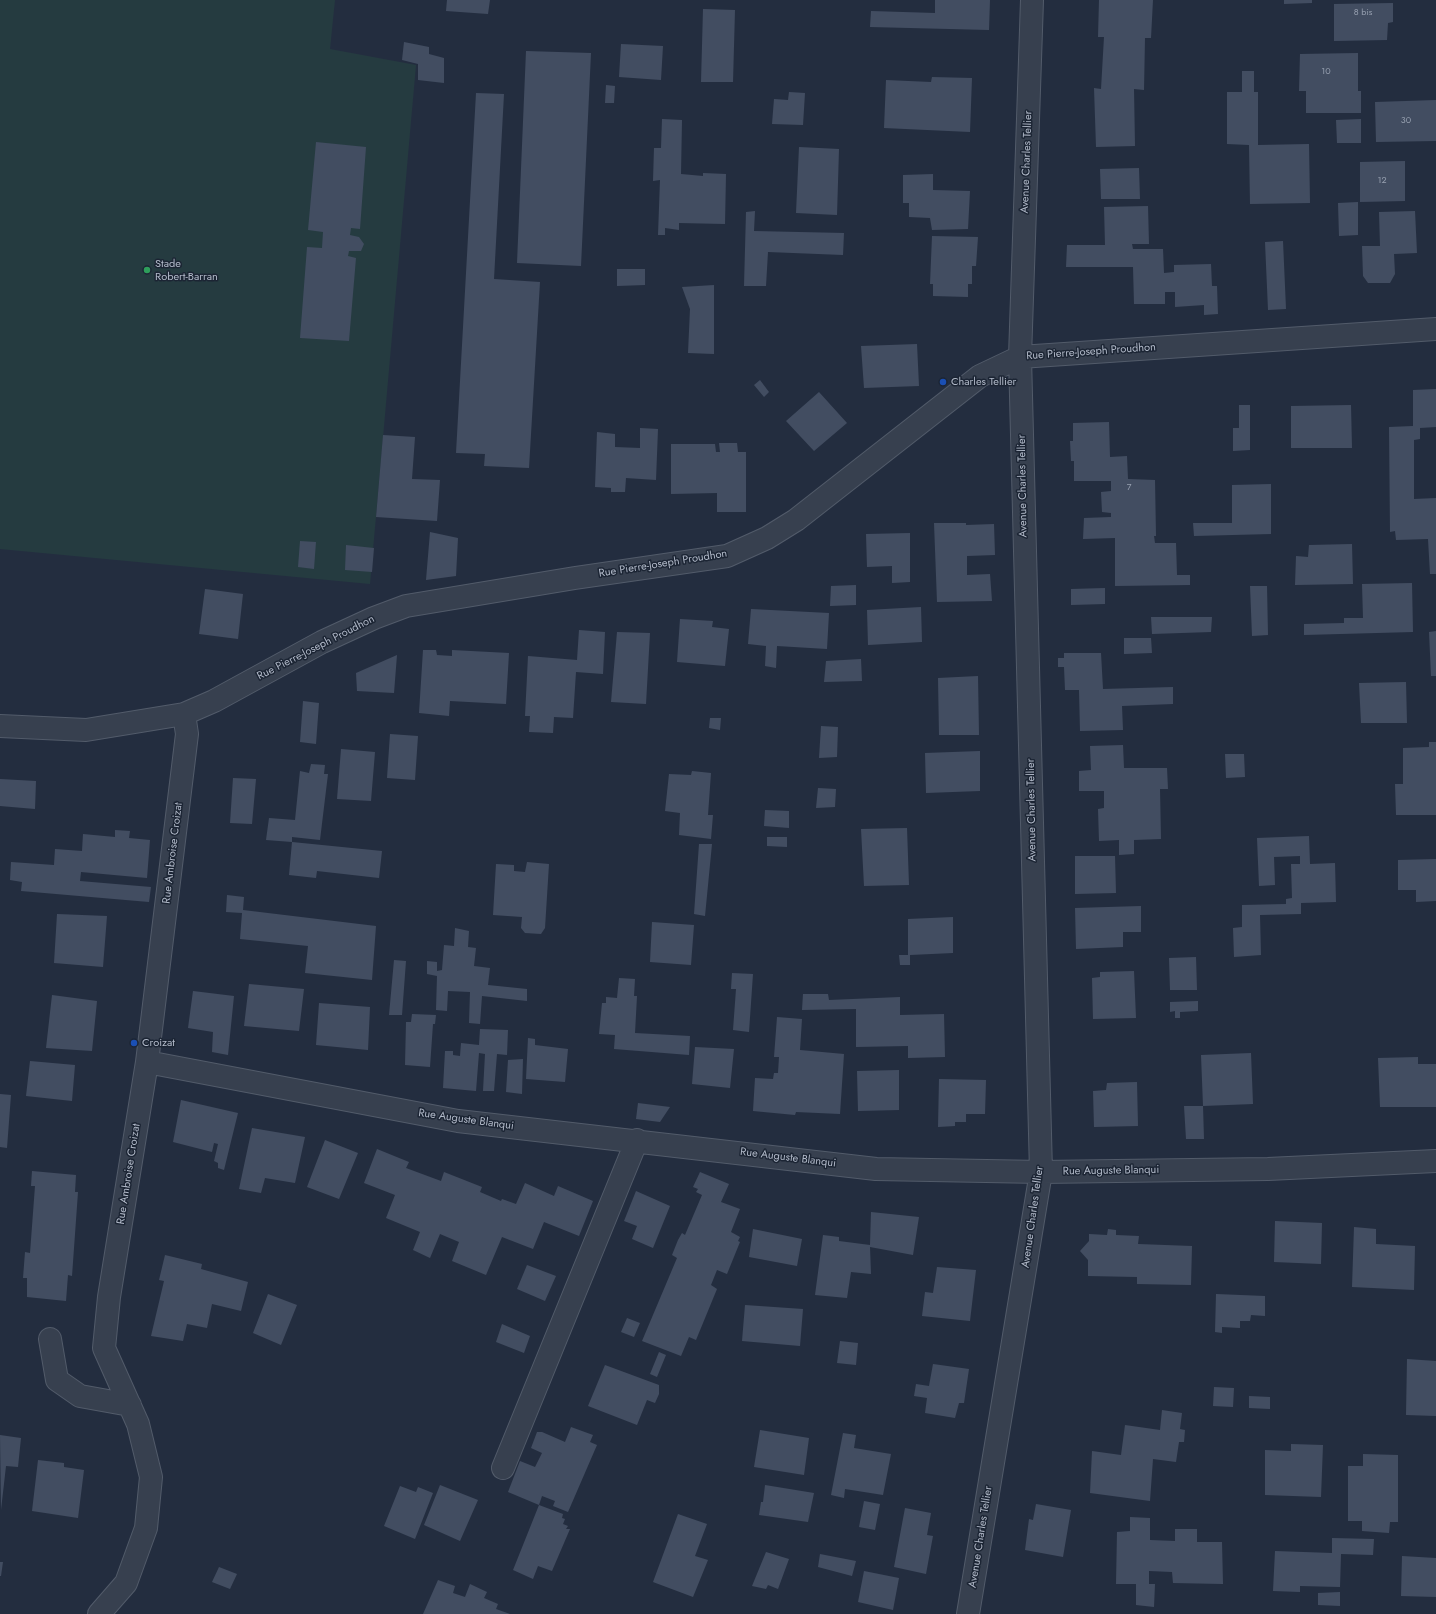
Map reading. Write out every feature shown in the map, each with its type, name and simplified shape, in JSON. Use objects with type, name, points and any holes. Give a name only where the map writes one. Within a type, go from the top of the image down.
[{"type":"street","name":"Avenue Charles Tellier","points":[[968,1614],[1041,1172],[1020,357],[1032,0]]},
{"type":"street","name":"Rue Pierre-Joseph Proudhon","points":[[0,726],[86,730],[184,714],[214,701],[322,642],[374,618],[406,606],[575,578],[727,556],[767,538],[796,520],[980,376],[1020,357],[1436,329]]},
{"type":"street","name":"Rue Ambroise Croizat","points":[[99,1614],[126,1583],[146,1528],[151,1477],[138,1424],[104,1348],[109,1297],[147,1062],[187,734],[184,714]]},
{"type":"street","name":"Rue Auguste Blanqui","points":[[147,1062],[458,1120],[876,1169],[1041,1172],[1268,1169],[1436,1160]]},
{"type":"street","points":[[503,1468],[637,1140]]},
{"type":"street","points":[[50,1339],[57,1380],[80,1396],[130,1405]]},
{"type":"green space","name":"Stade Robert-Barran","points":[[0,0],[335,0],[330,49],[416,65],[370,584],[0,549]]},
{"type":"building","points":[[447,0],[490,0],[488,14],[446,11]]},
{"type":"building","points":[[935,0],[990,0],[989,30],[870,27],[871,11],[935,13]]},
{"type":"building","points":[[1099,0],[1153,0],[1151,38],[1145,38],[1144,90],[1134,89],[1135,146],[1096,147],[1094,88],[1101,89],[1104,37],[1098,37]]},
{"type":"building","points":[[1284,0],[1312,0],[1312,3],[1284,4]]},
{"type":"building","points":[[1393,3],[1393,22],[1388,23],[1387,40],[1334,41],[1334,4]]},
{"type":"building","points":[[703,9],[735,10],[733,82],[701,82]]},
{"type":"building","points":[[404,42],[429,47],[429,54],[444,58],[444,83],[418,80],[418,64],[402,60]]},
{"type":"building","points":[[621,44],[663,46],[661,80],[619,77]]},
{"type":"building","points":[[526,51],[591,53],[581,266],[517,263]]},
{"type":"building","points":[[1358,53],[1358,91],[1361,91],[1361,113],[1306,113],[1306,91],[1299,91],[1300,54]]},
{"type":"building","points":[[1242,71],[1254,71],[1254,92],[1258,92],[1258,145],[1309,144],[1310,203],[1250,204],[1249,145],[1227,144],[1227,92],[1242,92]]},
{"type":"building","points":[[932,77],[972,78],[970,132],[884,128],[886,80],[931,82]]},
{"type":"building","points":[[606,85],[615,86],[614,103],[605,103]]},
{"type":"building","points":[[789,92],[805,93],[803,125],[772,124],[774,99],[788,100]]},
{"type":"building","points":[[476,93],[504,94],[494,279],[540,282],[529,468],[484,466],[485,454],[456,453]]},
{"type":"building","points":[[1436,100],[1436,141],[1376,142],[1375,102]]},
{"type":"building","points":[[662,119],[682,120],[681,174],[703,176],[703,173],[726,174],[725,224],[679,223],[679,230],[665,228],[665,235],[658,235],[660,180],[653,181],[654,148],[661,148]]},
{"type":"building","points":[[1361,119],[1361,143],[1337,143],[1336,120]]},
{"type":"building","points":[[316,142],[366,147],[360,229],[351,228],[350,235],[359,237],[364,244],[361,251],[349,251],[348,256],[356,258],[349,341],[300,338],[307,247],[322,248],[323,232],[308,230]]},
{"type":"building","points":[[799,147],[839,149],[837,215],[796,213]]},
{"type":"building","points":[[1405,161],[1405,201],[1360,202],[1360,162]]},
{"type":"building","points":[[1139,168],[1140,199],[1101,199],[1100,169]]},
{"type":"building","points":[[933,174],[933,190],[970,191],[968,229],[932,230],[930,218],[909,217],[909,203],[903,203],[903,175]]},
{"type":"building","points":[[1358,202],[1358,235],[1339,236],[1338,203]]},
{"type":"building","points":[[1148,206],[1149,244],[1132,244],[1133,249],[1163,249],[1164,273],[1174,272],[1174,265],[1211,264],[1212,286],[1217,286],[1218,314],[1204,315],[1204,305],[1175,307],[1175,292],[1165,292],[1165,304],[1134,304],[1133,267],[1066,267],[1067,245],[1105,245],[1104,207]]},
{"type":"building","points":[[755,211],[754,231],[844,233],[843,255],[768,252],[766,286],[744,286],[746,212]]},
{"type":"building","points":[[1415,211],[1417,253],[1394,254],[1395,274],[1390,283],[1368,283],[1363,276],[1362,246],[1380,246],[1379,212]]},
{"type":"building","points":[[932,236],[978,237],[976,266],[972,266],[972,284],[968,284],[968,297],[933,296],[933,284],[930,284]]},
{"type":"building","points":[[1283,241],[1286,309],[1268,310],[1265,242]]},
{"type":"building","points":[[617,269],[645,269],[645,285],[617,286]]},
{"type":"building","points":[[714,285],[714,354],[688,353],[690,309],[682,287]]},
{"type":"building","points":[[917,344],[919,386],[864,388],[861,346]]},
{"type":"building","points":[[760,380],[769,392],[764,397],[754,385]]},
{"type":"building","points":[[1436,389],[1436,427],[1420,428],[1420,439],[1414,440],[1414,499],[1436,498],[1436,574],[1430,574],[1428,539],[1396,540],[1395,531],[1390,532],[1389,427],[1413,426],[1413,390]]},
{"type":"building","points":[[819,392],[847,423],[814,451],[786,421]]},
{"type":"building","points":[[1239,405],[1250,405],[1250,450],[1233,451],[1233,428],[1239,428]]},
{"type":"building","points":[[1351,405],[1352,448],[1291,448],[1291,406]]},
{"type":"building","points":[[1109,422],[1110,457],[1127,456],[1128,479],[1155,480],[1155,543],[1176,543],[1177,575],[1190,575],[1190,585],[1115,586],[1115,538],[1083,539],[1084,518],[1111,517],[1111,513],[1102,512],[1101,492],[1111,491],[1111,481],[1074,481],[1074,461],[1071,461],[1070,441],[1073,441],[1073,423]]},
{"type":"building","points":[[640,428],[658,429],[656,480],[626,478],[625,492],[611,492],[611,488],[595,487],[597,432],[615,434],[615,447],[640,448]]},
{"type":"building","points":[[383,435],[415,437],[412,479],[440,480],[437,521],[376,517]]},
{"type":"building","points":[[719,443],[737,443],[738,452],[746,452],[746,512],[717,512],[717,493],[671,494],[671,444],[715,444],[716,452],[720,452]]},
{"type":"building","points":[[1271,484],[1271,534],[1194,536],[1193,523],[1232,523],[1232,485]]},
{"type":"building","points":[[934,523],[966,523],[966,525],[994,524],[995,555],[967,556],[967,575],[990,574],[992,601],[937,602]]},
{"type":"building","points":[[430,532],[458,538],[456,576],[426,580]]},
{"type":"building","points":[[910,533],[910,582],[892,583],[892,566],[867,567],[866,534]]},
{"type":"building","points":[[300,541],[316,542],[314,569],[298,567]]},
{"type":"building","points":[[1352,544],[1353,584],[1295,585],[1296,556],[1308,557],[1309,545]]},
{"type":"building","points":[[346,545],[374,548],[372,572],[345,570]]},
{"type":"building","points":[[1412,583],[1413,632],[1304,635],[1304,624],[1344,623],[1344,618],[1363,618],[1362,584]]},
{"type":"building","points":[[856,585],[856,605],[830,606],[831,586]]},
{"type":"building","points":[[1250,586],[1267,586],[1268,635],[1252,636]]},
{"type":"building","points":[[1105,588],[1105,604],[1071,605],[1071,589]]},
{"type":"building","points":[[205,589],[243,594],[238,639],[199,634]]},
{"type":"building","points":[[921,607],[922,642],[868,645],[867,610]]},
{"type":"building","points":[[751,609],[829,613],[827,649],[777,646],[776,668],[765,666],[766,646],[748,644]]},
{"type":"building","points":[[1151,617],[1212,617],[1211,632],[1152,634]]},
{"type":"building","points":[[680,619],[713,621],[712,627],[729,629],[725,666],[677,662]]},
{"type":"building","points":[[579,630],[605,632],[603,674],[576,672],[573,718],[554,717],[553,733],[529,732],[530,716],[525,716],[528,656],[577,660]]},
{"type":"building","points":[[1436,631],[1436,676],[1431,676],[1429,632]]},
{"type":"building","points":[[617,632],[650,633],[646,704],[611,702]]},
{"type":"building","points":[[1124,638],[1151,638],[1152,653],[1124,654]]},
{"type":"building","points":[[423,650],[436,650],[437,655],[452,656],[452,650],[509,653],[506,704],[450,701],[449,716],[419,713]]},
{"type":"building","points":[[1064,653],[1101,653],[1103,689],[1173,687],[1173,704],[1122,706],[1123,730],[1080,731],[1079,690],[1065,690],[1064,667],[1058,667],[1058,658],[1064,658]]},
{"type":"building","points":[[397,655],[394,693],[357,691],[356,673]]},
{"type":"building","points":[[861,659],[862,681],[824,682],[826,661]]},
{"type":"building","points":[[978,676],[979,735],[939,735],[938,678]]},
{"type":"building","points":[[1406,682],[1407,723],[1361,723],[1359,683]]},
{"type":"building","points":[[303,701],[319,703],[316,744],[300,742]]},
{"type":"building","points":[[710,718],[721,718],[720,730],[709,728]]},
{"type":"building","points":[[821,726],[838,727],[837,757],[819,758]]},
{"type":"building","points":[[390,734],[418,736],[415,780],[387,778]]},
{"type":"building","points":[[1429,742],[1436,742],[1436,815],[1396,815],[1395,784],[1403,784],[1403,748],[1429,747]]},
{"type":"building","points":[[1123,745],[1124,768],[1167,768],[1168,789],[1160,789],[1161,839],[1134,840],[1134,854],[1119,855],[1119,840],[1099,841],[1098,809],[1104,808],[1104,791],[1079,791],[1079,771],[1091,770],[1090,746]]},
{"type":"building","points":[[341,749],[375,752],[371,801],[337,799]]},
{"type":"building","points":[[980,751],[980,791],[926,793],[925,753]]},
{"type":"building","points":[[1225,754],[1244,754],[1245,777],[1226,778]]},
{"type":"building","points":[[311,764],[325,765],[324,774],[328,774],[320,840],[292,837],[292,842],[266,840],[269,818],[295,820],[300,771],[309,773]]},
{"type":"building","points":[[692,771],[711,773],[708,815],[713,815],[711,839],[679,835],[680,813],[665,811],[669,774],[691,775]]},
{"type":"building","points":[[233,778],[256,779],[252,824],[230,823]]},
{"type":"building","points":[[0,779],[36,781],[35,809],[0,806]]},
{"type":"building","points":[[818,788],[836,789],[835,807],[816,808]]},
{"type":"building","points":[[765,810],[789,811],[789,828],[764,826]]},
{"type":"building","points":[[907,828],[909,885],[864,886],[861,829]]},
{"type":"building","points":[[115,830],[130,831],[129,838],[150,840],[147,878],[81,872],[80,881],[151,887],[149,902],[21,891],[22,882],[10,880],[11,862],[54,865],[55,849],[82,851],[83,834],[115,837]]},
{"type":"building","points":[[1309,836],[1310,864],[1335,863],[1336,902],[1301,903],[1301,914],[1260,915],[1261,955],[1234,957],[1233,928],[1242,927],[1242,905],[1286,904],[1286,899],[1292,898],[1291,864],[1300,864],[1300,856],[1274,857],[1275,885],[1259,886],[1257,838]]},
{"type":"building","points":[[767,837],[787,837],[787,847],[767,846]]},
{"type":"building","points":[[292,842],[382,851],[379,878],[317,871],[316,878],[289,875]]},
{"type":"building","points":[[699,844],[712,844],[705,916],[694,914]]},
{"type":"building","points":[[1075,856],[1115,856],[1116,893],[1075,894]]},
{"type":"building","points":[[1436,859],[1436,901],[1416,902],[1416,890],[1398,890],[1398,860]]},
{"type":"building","points":[[527,862],[549,864],[545,928],[541,934],[525,933],[521,928],[522,917],[493,915],[496,864],[514,865],[514,871],[525,872]]},
{"type":"building","points":[[227,895],[244,897],[243,910],[376,926],[372,980],[305,973],[308,946],[240,939],[242,913],[226,912]]},
{"type":"building","points":[[1141,906],[1141,932],[1123,932],[1123,947],[1076,949],[1075,908]]},
{"type":"building","points":[[57,914],[107,916],[103,967],[54,963]]},
{"type":"building","points":[[953,917],[953,953],[910,955],[910,965],[900,965],[899,955],[908,955],[908,919]]},
{"type":"building","points":[[652,922],[694,925],[691,965],[650,962]]},
{"type":"building","points":[[455,928],[469,931],[468,947],[476,948],[474,966],[490,968],[488,985],[527,989],[527,1001],[482,996],[480,1024],[469,1023],[470,992],[448,991],[447,1011],[436,1010],[437,976],[427,974],[427,961],[437,962],[437,971],[442,970],[444,945],[454,946]]},
{"type":"building","points":[[1196,957],[1197,990],[1170,990],[1169,958]]},
{"type":"building","points":[[394,960],[406,961],[402,1015],[389,1015]]},
{"type":"building","points":[[1134,971],[1136,1018],[1093,1019],[1092,978],[1100,977],[1100,972]]},
{"type":"building","points":[[732,973],[753,974],[749,1032],[733,1030],[736,989],[731,989]]},
{"type":"building","points":[[619,978],[635,979],[634,996],[637,996],[635,1033],[690,1036],[689,1055],[614,1049],[615,1035],[599,1034],[602,1003],[606,1003],[606,997],[617,998]]},
{"type":"building","points":[[249,984],[304,989],[299,1031],[244,1026]]},
{"type":"building","points":[[193,991],[234,996],[228,1055],[212,1052],[213,1032],[188,1028]]},
{"type":"building","points":[[803,994],[828,994],[829,1000],[900,997],[900,1015],[944,1014],[945,1057],[908,1058],[908,1046],[856,1047],[856,1009],[802,1010]]},
{"type":"building","points":[[52,995],[97,1001],[92,1051],[46,1048]]},
{"type":"building","points":[[1198,1001],[1198,1011],[1180,1012],[1180,1018],[1175,1018],[1175,1011],[1170,1012],[1170,1002]]},
{"type":"building","points":[[319,1003],[370,1007],[368,1050],[316,1045]]},
{"type":"building","points":[[412,1014],[436,1015],[435,1024],[433,1024],[430,1067],[405,1065],[406,1022],[411,1022]]},
{"type":"building","points":[[777,1017],[802,1019],[800,1050],[844,1054],[840,1114],[796,1112],[795,1115],[753,1111],[755,1078],[773,1079],[774,1073],[778,1073],[779,1057],[774,1057]]},
{"type":"building","points":[[480,1029],[508,1030],[507,1055],[497,1054],[494,1091],[483,1091],[485,1054],[479,1053],[476,1091],[443,1088],[445,1051],[453,1051],[453,1055],[460,1056],[461,1043],[479,1045]]},
{"type":"building","points":[[528,1038],[535,1039],[535,1045],[568,1049],[565,1082],[526,1079]]},
{"type":"building","points":[[695,1047],[734,1049],[730,1088],[692,1084]]},
{"type":"building","points":[[1251,1053],[1253,1104],[1203,1106],[1201,1055]]},
{"type":"building","points":[[1418,1057],[1418,1064],[1436,1064],[1436,1107],[1380,1107],[1378,1058]]},
{"type":"building","points":[[523,1059],[522,1094],[506,1092],[508,1060]]},
{"type":"building","points":[[30,1061],[75,1065],[72,1101],[26,1096]]},
{"type":"building","points":[[899,1070],[899,1110],[858,1111],[857,1071]]},
{"type":"building","points":[[939,1079],[986,1080],[985,1114],[966,1114],[966,1122],[955,1122],[955,1126],[938,1127]]},
{"type":"building","points":[[1137,1082],[1138,1126],[1094,1127],[1093,1091],[1106,1090],[1107,1083]]},
{"type":"building","points":[[0,1094],[11,1095],[7,1148],[0,1147]]},
{"type":"building","points":[[181,1100],[238,1113],[224,1170],[218,1168],[218,1163],[214,1161],[218,1144],[214,1143],[212,1152],[173,1142]]},
{"type":"building","points":[[638,1103],[670,1107],[660,1122],[636,1119]]},
{"type":"building","points":[[1184,1106],[1203,1106],[1204,1139],[1186,1139]]},
{"type":"building","points":[[252,1128],[305,1137],[295,1183],[265,1178],[261,1193],[239,1189]]},
{"type":"building","points":[[325,1140],[358,1153],[339,1199],[307,1187]]},
{"type":"building","points":[[377,1149],[409,1162],[406,1168],[441,1181],[444,1172],[482,1187],[480,1192],[501,1201],[502,1199],[516,1204],[525,1183],[554,1196],[558,1186],[593,1201],[579,1236],[544,1222],[533,1249],[502,1237],[486,1275],[452,1261],[459,1242],[440,1234],[430,1258],[413,1250],[420,1232],[386,1218],[395,1195],[364,1183]]},
{"type":"building","points":[[32,1171],[76,1175],[75,1192],[78,1192],[72,1276],[68,1275],[66,1301],[27,1297],[27,1278],[23,1278],[25,1252],[30,1253],[35,1186],[31,1186]]},
{"type":"building","points":[[700,1172],[729,1184],[721,1202],[740,1209],[731,1232],[740,1237],[738,1241],[740,1242],[727,1274],[717,1270],[711,1285],[717,1289],[696,1340],[689,1337],[681,1356],[642,1341],[677,1258],[672,1255],[678,1240],[682,1233],[685,1235],[702,1195],[696,1192],[698,1189],[693,1187]]},
{"type":"building","points":[[636,1191],[670,1206],[653,1248],[632,1239],[637,1226],[624,1221]]},
{"type":"building","points":[[871,1212],[919,1217],[913,1255],[870,1247],[871,1274],[851,1272],[847,1298],[815,1295],[823,1235],[839,1237],[839,1241],[870,1245]]},
{"type":"building","points":[[1275,1221],[1322,1223],[1321,1264],[1274,1262]]},
{"type":"building","points":[[1354,1227],[1376,1229],[1376,1244],[1415,1246],[1414,1290],[1352,1287]]},
{"type":"building","points":[[753,1229],[802,1239],[797,1266],[749,1257]]},
{"type":"building","points":[[1108,1229],[1116,1230],[1116,1235],[1139,1236],[1138,1244],[1192,1246],[1191,1285],[1137,1284],[1137,1277],[1088,1276],[1088,1260],[1080,1251],[1089,1241],[1089,1234],[1107,1235]]},
{"type":"building","points":[[165,1255],[202,1264],[201,1269],[248,1282],[241,1311],[212,1304],[207,1328],[187,1324],[183,1341],[151,1336],[164,1281],[159,1280]]},
{"type":"building","points":[[527,1265],[556,1276],[545,1301],[517,1289]]},
{"type":"building","points":[[937,1267],[976,1270],[970,1321],[922,1316],[925,1292],[933,1293]]},
{"type":"building","points":[[268,1294],[297,1305],[281,1345],[253,1333]]},
{"type":"building","points":[[1216,1294],[1265,1296],[1265,1316],[1251,1315],[1250,1321],[1240,1321],[1240,1328],[1222,1327],[1222,1333],[1215,1332]]},
{"type":"building","points":[[745,1305],[803,1309],[800,1346],[742,1341]]},
{"type":"building","points":[[627,1318],[640,1323],[634,1337],[621,1332]]},
{"type":"building","points":[[502,1324],[530,1336],[524,1353],[496,1342]]},
{"type":"building","points":[[840,1341],[858,1343],[856,1365],[837,1363]]},
{"type":"building","points":[[659,1352],[666,1355],[657,1377],[650,1374]]},
{"type":"building","points":[[1407,1359],[1436,1361],[1436,1416],[1406,1415]]},
{"type":"building","points":[[933,1364],[969,1369],[964,1403],[959,1403],[955,1418],[925,1413],[927,1398],[914,1396],[916,1384],[929,1386]]},
{"type":"building","points":[[605,1365],[659,1385],[659,1394],[655,1403],[647,1400],[637,1425],[588,1406]]},
{"type":"building","points":[[1214,1387],[1234,1388],[1233,1407],[1213,1406]]},
{"type":"building","points":[[1249,1396],[1270,1397],[1270,1409],[1249,1408]]},
{"type":"building","points":[[1162,1410],[1182,1413],[1180,1429],[1185,1430],[1184,1442],[1179,1442],[1176,1462],[1153,1459],[1150,1501],[1090,1493],[1092,1451],[1121,1455],[1125,1425],[1160,1430]]},
{"type":"building","points":[[571,1427],[593,1435],[590,1442],[597,1445],[568,1512],[553,1506],[555,1501],[542,1496],[539,1505],[508,1492],[520,1461],[535,1467],[542,1453],[531,1448],[537,1432],[542,1432],[565,1442]]},
{"type":"building","points":[[760,1430],[809,1438],[804,1475],[754,1467]]},
{"type":"building","points":[[843,1433],[856,1435],[854,1448],[891,1454],[883,1495],[845,1489],[844,1498],[831,1495]]},
{"type":"building","points":[[0,1435],[21,1438],[18,1467],[6,1466],[1,1510]]},
{"type":"building","points":[[1291,1444],[1323,1445],[1321,1497],[1265,1495],[1265,1450],[1291,1451]]},
{"type":"building","points":[[1363,1454],[1398,1455],[1398,1522],[1390,1522],[1389,1533],[1362,1531],[1362,1521],[1348,1521],[1348,1466],[1363,1466]]},
{"type":"building","points":[[38,1460],[64,1463],[64,1467],[84,1470],[78,1518],[32,1511]]},
{"type":"building","points":[[440,1485],[478,1500],[460,1541],[424,1525]]},
{"type":"building","points":[[765,1485],[814,1493],[808,1522],[759,1515],[761,1502],[763,1502]]},
{"type":"building","points":[[400,1486],[416,1492],[418,1487],[433,1493],[415,1539],[384,1526]]},
{"type":"building","points":[[864,1501],[880,1504],[875,1530],[859,1527]]},
{"type":"building","points":[[1036,1504],[1071,1510],[1063,1557],[1025,1550],[1029,1519],[1033,1520]]},
{"type":"building","points":[[539,1505],[563,1514],[562,1518],[565,1519],[563,1524],[568,1526],[566,1529],[570,1529],[552,1571],[538,1566],[533,1579],[513,1570]]},
{"type":"building","points":[[905,1508],[931,1513],[927,1535],[933,1536],[926,1574],[894,1567]]},
{"type":"building","points":[[678,1514],[707,1524],[695,1556],[708,1560],[693,1597],[653,1582]]},
{"type":"building","points":[[1130,1517],[1150,1518],[1150,1540],[1175,1541],[1175,1529],[1197,1529],[1197,1542],[1222,1542],[1223,1584],[1173,1583],[1172,1572],[1149,1571],[1149,1584],[1155,1584],[1154,1607],[1136,1605],[1136,1584],[1116,1584],[1117,1532],[1130,1531]]},
{"type":"building","points":[[1332,1538],[1374,1539],[1373,1555],[1341,1554],[1340,1587],[1300,1586],[1300,1592],[1273,1591],[1275,1551],[1332,1553]]},
{"type":"building","points":[[766,1552],[789,1559],[778,1589],[768,1585],[766,1589],[752,1586]]},
{"type":"building","points":[[820,1554],[856,1561],[852,1576],[818,1567]]},
{"type":"building","points":[[1402,1556],[1436,1558],[1436,1597],[1401,1596]]},
{"type":"building","points":[[0,1562],[3,1562],[1,1576],[0,1576]]},
{"type":"building","points":[[219,1567],[237,1574],[230,1589],[212,1582]]},
{"type":"building","points":[[864,1571],[899,1578],[893,1610],[858,1602]]},
{"type":"building","points":[[438,1580],[455,1586],[453,1593],[465,1597],[470,1584],[487,1592],[484,1598],[498,1604],[496,1609],[510,1614],[423,1614]]},
{"type":"building","points":[[1340,1592],[1340,1606],[1318,1605],[1318,1593]]},
{"type":"place","name":"Stade Robert-Barran","points":[[147,270]]},
{"type":"place","name":"Charles Tellier","points":[[943,382]]},
{"type":"place","name":"Croizat","points":[[134,1043]]}]
